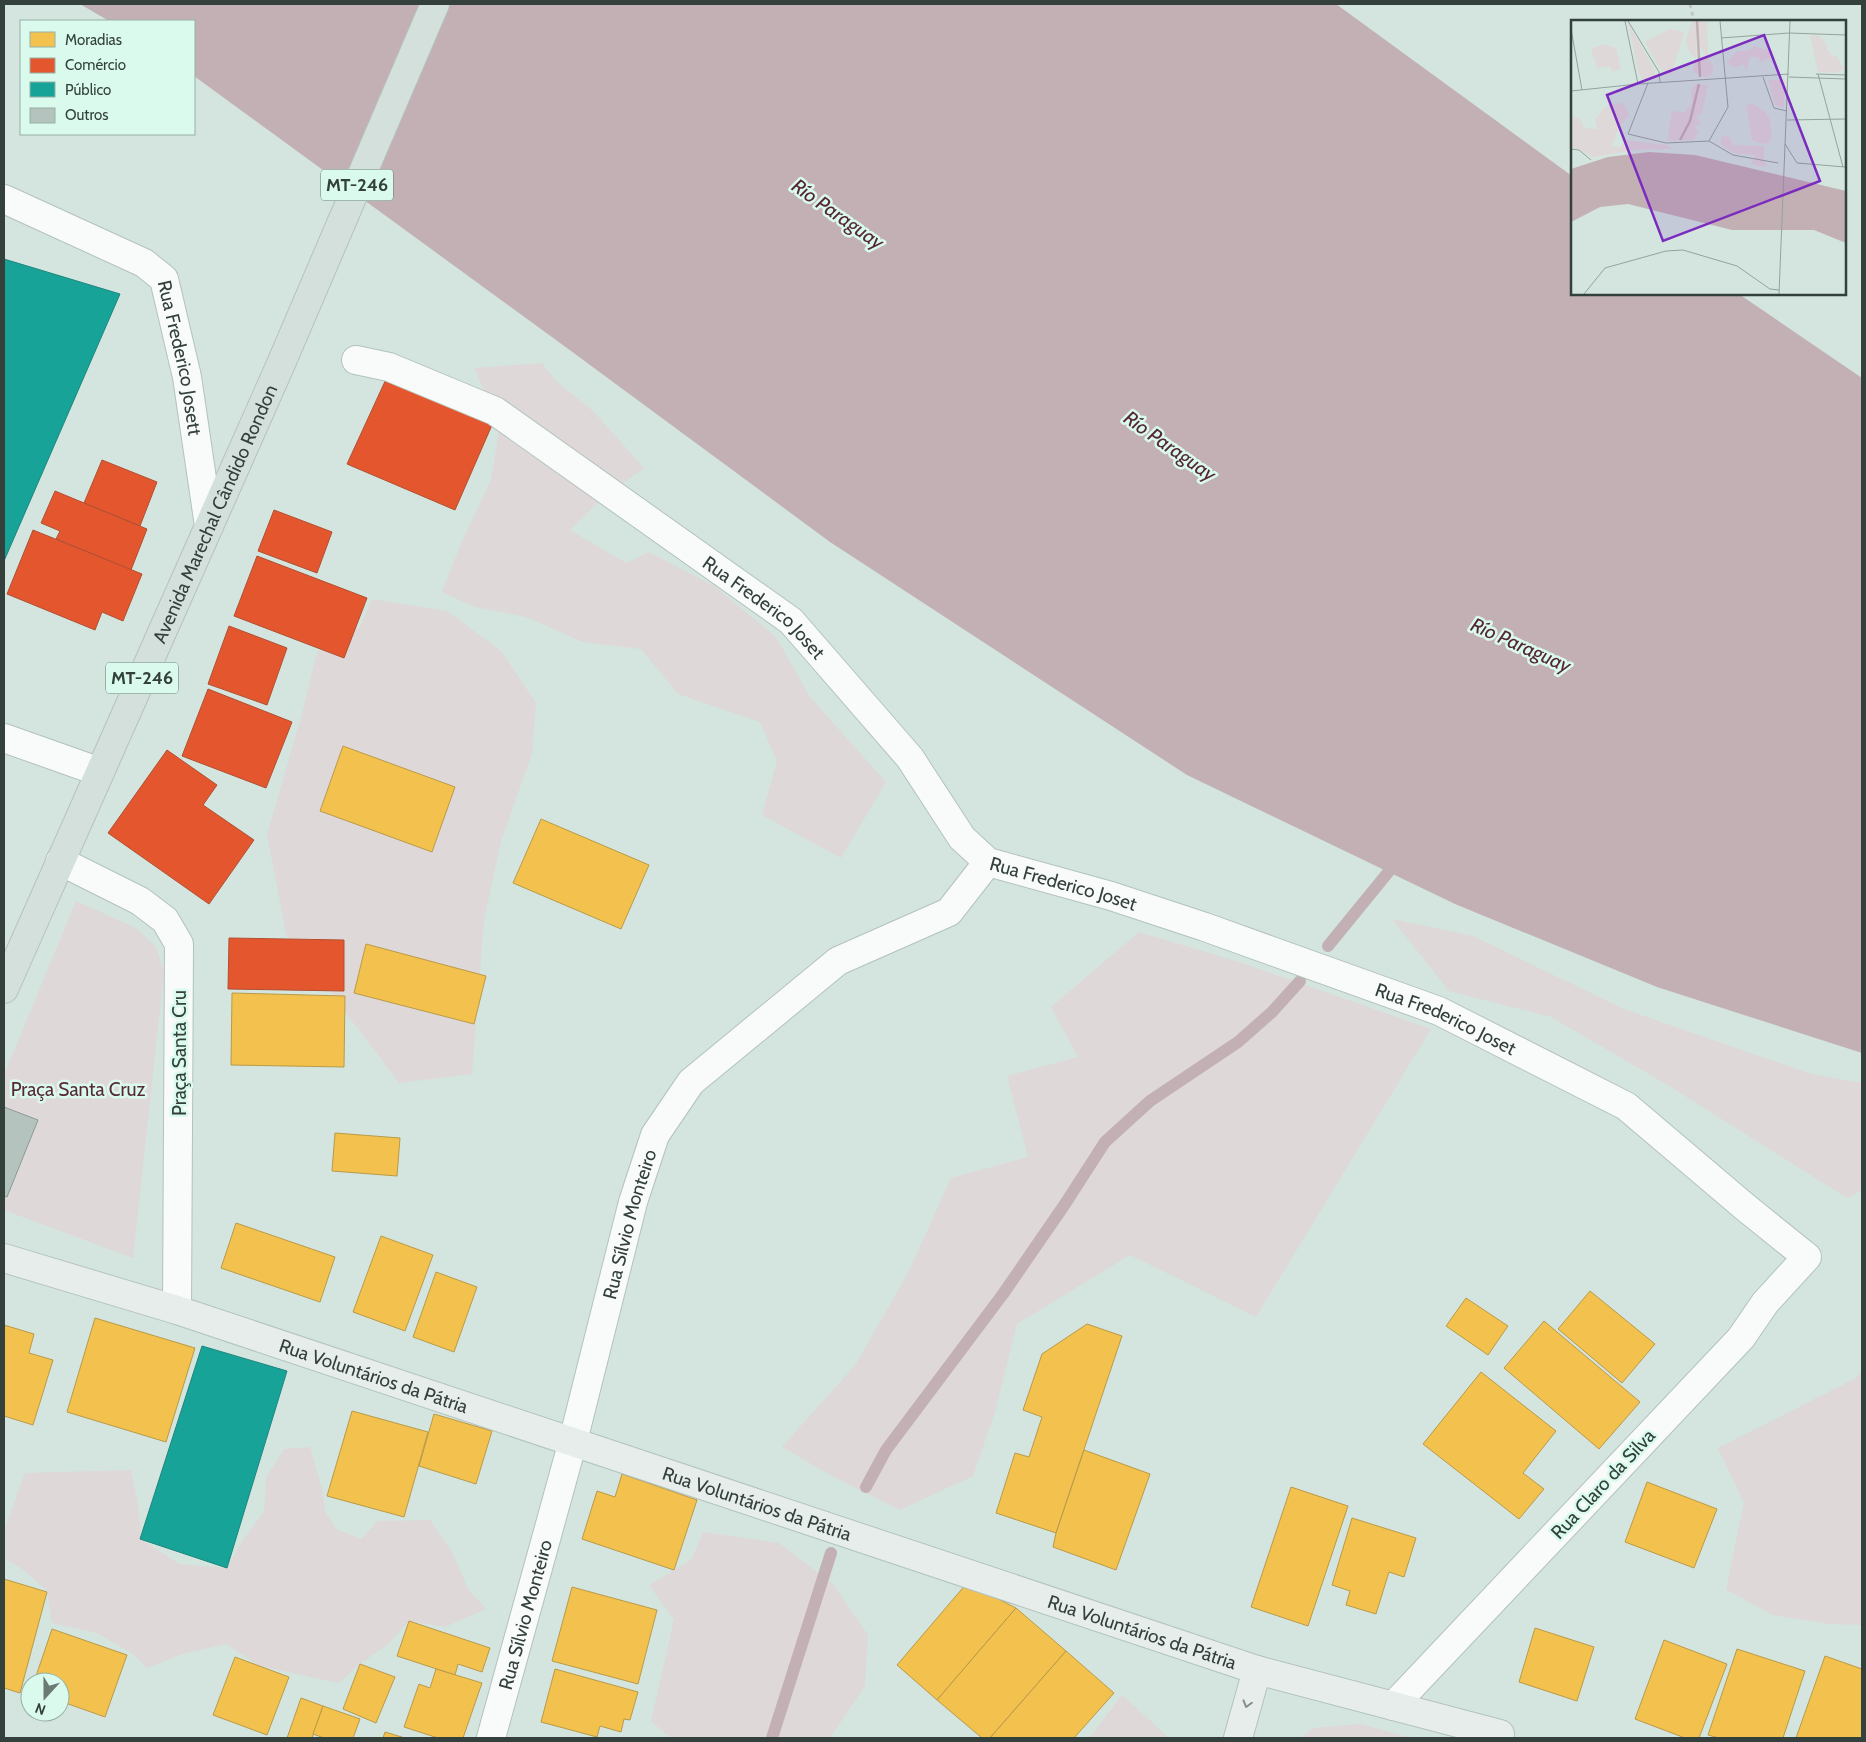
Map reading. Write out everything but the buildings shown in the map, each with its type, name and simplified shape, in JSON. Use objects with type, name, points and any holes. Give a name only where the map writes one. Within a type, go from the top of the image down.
[{"type":"main road","name":"Avenida Marechal Cândido Rondon","points":[[4,989],[280,366],[435,4]]},
{"type":"main road","name":"Rua Voluntários da Pátria","points":[[4,1258],[177,1310],[1258,1670],[1504,1737]]},
{"type":"main road","points":[[1238,1738],[1258,1670]]},
{"type":"street","name":"Rua Frederico Josett","points":[[4,199],[144,263],[164,279],[187,377],[209,526]]},
{"type":"street","name":"Rua Frederico Joset","points":[[356,360],[389,367],[495,411],[791,621],[910,758],[962,838],[988,862],[1121,900],[1205,927],[1439,1011],[1626,1106],[1807,1257]]},
{"type":"street","points":[[4,738],[100,772]]},
{"type":"street","name":"Praça Santa Cru","points":[[60,861],[140,900],[165,920],[179,944],[177,1310]]},
{"type":"street","name":"Rua Sílvio Monteiro","points":[[490,1738],[573,1441],[633,1202],[655,1135],[691,1082],[838,961],[949,912],[988,862]]},
{"type":"street","name":"Rua Claro da Silva","points":[[1393,1706],[1741,1338],[1765,1303],[1807,1257]]},
{"type":"path","points":[[1690,4],[1694,20]]},
{"type":"green space","points":[[542,363],[556,381],[593,411],[644,468],[604,497],[570,530],[626,563],[649,552],[714,586],[776,637],[810,697],[886,782],[841,858],[762,815],[777,761],[760,722],[678,694],[641,649],[583,642],[526,617],[475,607],[442,592],[460,546],[491,480],[500,424],[474,368]]},
{"type":"green space","points":[[372,599],[447,611],[501,651],[536,703],[532,754],[501,841],[484,920],[472,1074],[399,1083],[286,934],[267,835],[303,710],[317,652],[360,627]]},
{"type":"green space","name":"Praça Santa Cruz","points":[[76,901],[136,928],[156,947],[164,972],[133,1258],[4,1210],[4,1075]]},
{"type":"green space","points":[[1392,919],[1473,936],[1624,1009],[1811,1074],[1862,1083],[1862,1190],[1847,1198],[1666,1084],[1551,1017],[1449,991]]},
{"type":"green space","points":[[1139,932],[1242,963],[1431,1029],[1256,1317],[1130,1255],[1017,1324],[995,1412],[973,1476],[900,1510],[832,1476],[782,1447],[856,1364],[909,1271],[951,1178],[1028,1157],[1007,1076],[1078,1057],[1051,1007]]},
{"type":"green space","points":[[1862,1371],[1862,1625],[1831,1624],[1772,1615],[1726,1589],[1744,1503],[1718,1448],[1856,1378]]},
{"type":"green space","points":[[310,1447],[322,1489],[325,1511],[336,1529],[361,1539],[378,1521],[430,1520],[452,1552],[468,1589],[486,1609],[445,1627],[409,1621],[388,1644],[360,1664],[339,1683],[259,1666],[226,1644],[182,1654],[147,1668],[133,1654],[97,1633],[52,1623],[47,1591],[22,1569],[4,1558],[4,1531],[25,1473],[131,1470],[138,1504],[141,1539],[179,1564],[227,1568],[243,1540],[264,1512],[266,1478],[284,1449]]},
{"type":"green space","points":[[703,1532],[779,1543],[833,1584],[868,1635],[865,1686],[830,1738],[665,1738],[668,1736],[651,1721],[674,1620],[649,1585],[691,1560]]},
{"type":"green space","points":[[1122,1695],[1169,1738],[1089,1738]]},
{"type":"green space","points":[[1360,1724],[1412,1738],[1300,1738],[1314,1728]]},
{"type":"water","name":"Río Paraguay","points":[[80,4],[1336,4],[1571,175],[1571,295],[1740,295],[1862,378],[1862,1053],[1657,987],[1455,904],[1187,775],[830,542],[195,77],[195,20],[107,20]]},
{"type":"waterway","points":[[1328,946],[1399,859]]},
{"type":"waterway","points":[[866,1487],[886,1450],[1003,1294],[1105,1142],[1150,1101],[1238,1042],[1272,1012],[1300,981]]},
{"type":"waterway","points":[[772,1738],[831,1553]]}]
